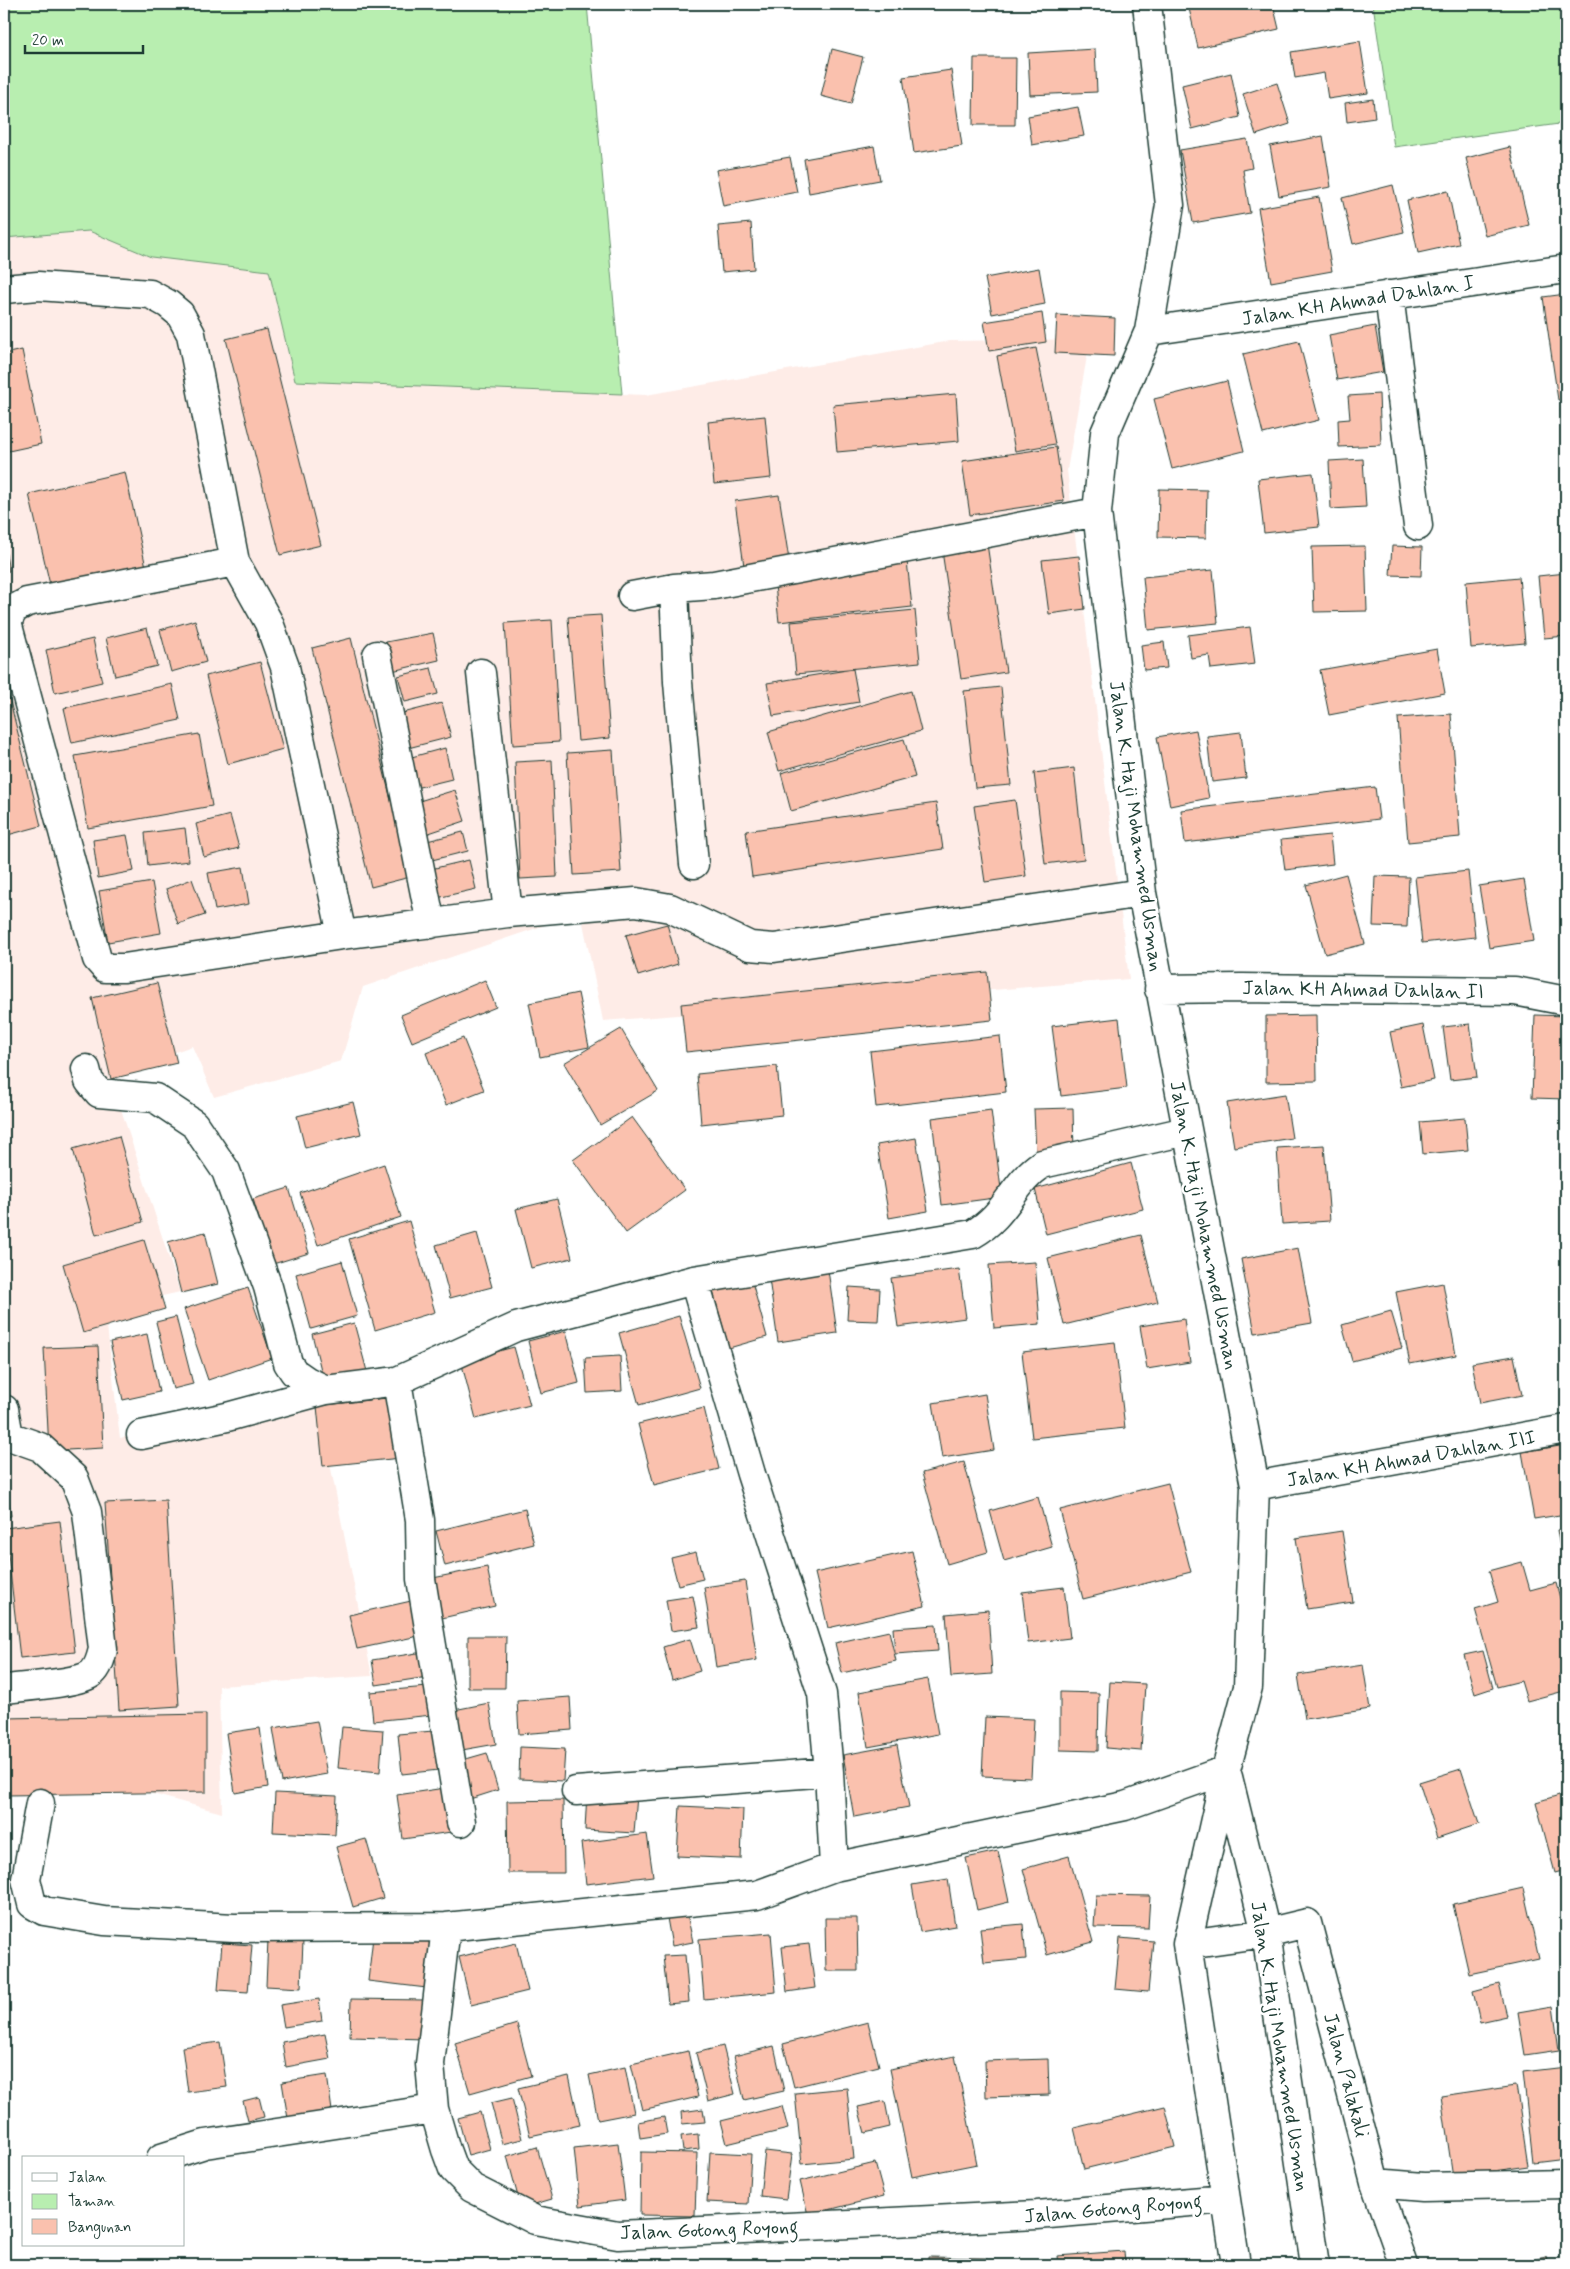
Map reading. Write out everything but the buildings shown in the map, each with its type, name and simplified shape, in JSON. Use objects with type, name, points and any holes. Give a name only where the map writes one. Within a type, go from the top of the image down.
[{"type":"street","name":"Jalan K. Haji Mohammed Usman","points":[[1147,4],[1170,205],[1149,331],[1106,433],[1097,512],[1142,894],[1255,1486],[1248,1687],[1226,1770],[1187,1944],[1236,2265]]},
{"type":"street","name":"Jalan KH Ahmad Dahlan I","points":[[1149,331],[1566,269]]},
{"type":"street","points":[[4,289],[38,286],[150,294],[168,304],[180,314],[191,334],[235,562],[269,623],[285,667],[342,935]]},
{"type":"street","points":[[1389,296],[1418,526]]},
{"type":"street","points":[[632,596],[674,588],[714,585],[1097,512]]},
{"type":"street","points":[[235,562],[27,602],[14,609],[7,622],[98,959],[105,968],[124,968],[342,935],[508,913],[636,902],[670,908],[750,946],[774,948],[1142,894]]},
{"type":"street","points":[[674,588],[678,682],[694,864]]},
{"type":"street","points":[[377,655],[431,924]]},
{"type":"street","points":[[481,673],[508,913]]},
{"type":"street","name":"Jalan KH Ahmad Dahlan II","points":[[1159,989],[1515,991],[1566,1001]]},
{"type":"street","points":[[86,1069],[89,1080],[99,1093],[155,1098],[194,1124],[226,1171],[268,1287],[288,1363],[294,1372],[326,1390]]},
{"type":"street","points":[[141,1435],[227,1417],[326,1390],[397,1381],[516,1327],[694,1280],[973,1234],[989,1225],[1028,1173],[1042,1164],[1186,1131]]},
{"type":"street","points":[[694,1280],[751,1474],[822,1694],[830,1772],[834,1867]]},
{"type":"street","points":[[397,1381],[420,1520],[421,1579],[461,1822]]},
{"type":"street","points":[[4,1409],[6,1436],[40,1447],[74,1478],[82,1495],[87,1512],[103,1649],[99,1665],[92,1674],[85,1677],[4,1689]]},
{"type":"street","name":"Jalan KH Ahmad Dahlan III","points":[[1255,1486],[1566,1429]]},
{"type":"street","name":"Jalan K. Haji Mohammed Usman","points":[[1226,1770],[1266,1933],[1316,2265]]},
{"type":"street","points":[[40,1803],[26,1879],[32,1904],[44,1911],[104,1920],[234,1928],[446,1928],[756,1895],[834,1867],[1125,1806],[1226,1770]]},
{"type":"street","points":[[576,1791],[830,1772]]},
{"type":"street","name":"Jalan Palakali","points":[[1266,1933],[1307,1923],[1375,2183],[1404,2265]]},
{"type":"street","name":"Jalan Gotong Royong","points":[[446,1928],[430,2064],[434,2109],[453,2169],[472,2188],[534,2220],[618,2235],[1037,2215],[1226,2198]]},
{"type":"street","points":[[1187,1944],[1266,1933]]},
{"type":"street","points":[[167,2156],[205,2144],[434,2109]]},
{"type":"street","points":[[1375,2183],[1423,2187],[1566,2184]]},
{"type":"shaded area","points":[[90,231],[151,257],[269,271],[295,381],[646,395],[950,341],[1090,339],[1067,470],[1129,979],[603,1021],[581,913],[363,987],[341,1061],[214,1097],[192,1046],[110,1075],[180,1292],[105,1309],[120,1438],[316,1393],[372,1676],[219,1686],[222,1813],[65,1770],[52,1735],[4,1737],[4,238]]},
{"type":"green space","points":[[4,4],[587,4],[622,394],[295,381],[269,271],[151,257],[89,231],[4,238]]},
{"type":"green space","points":[[1373,4],[1566,4],[1566,123],[1394,147]]}]
